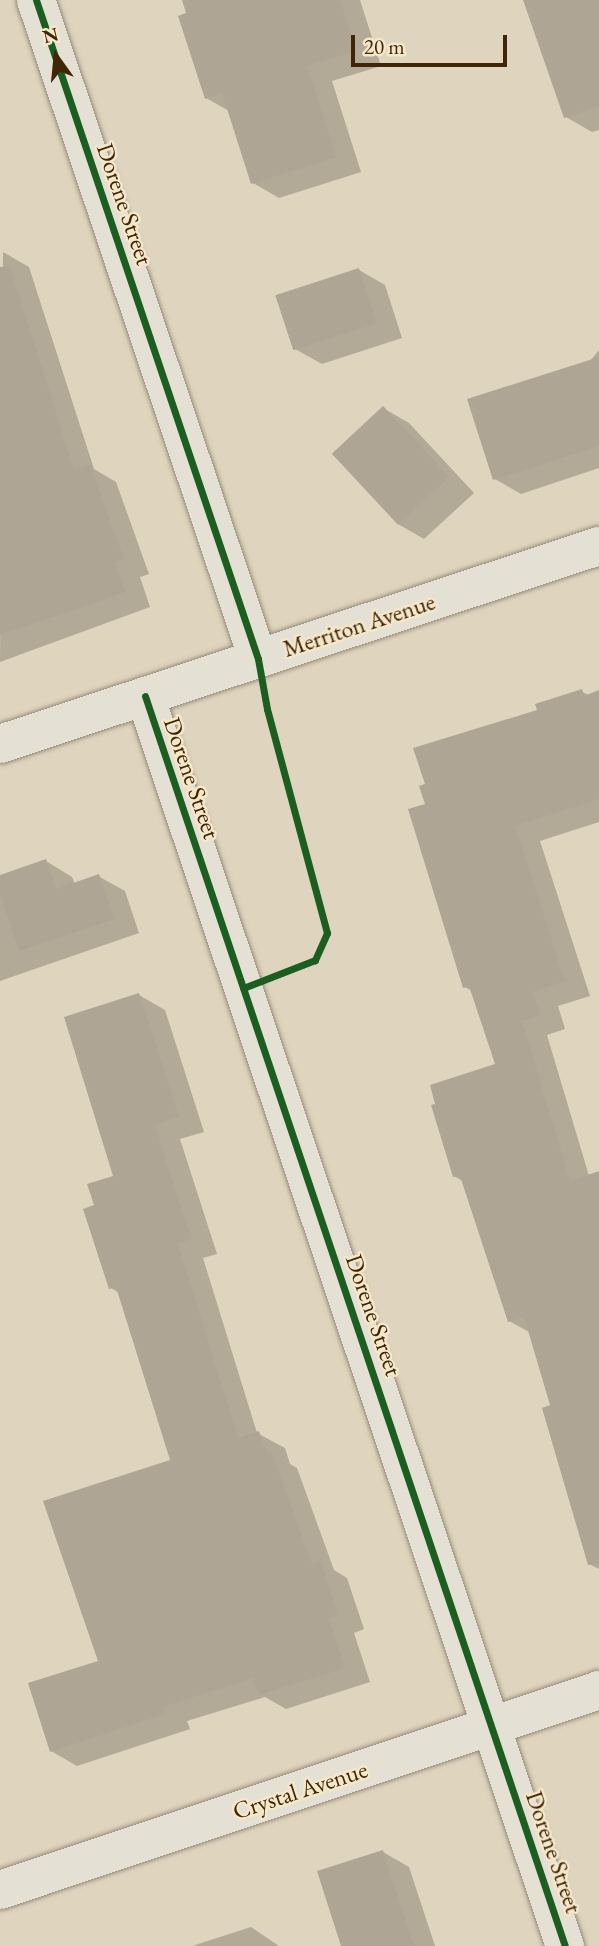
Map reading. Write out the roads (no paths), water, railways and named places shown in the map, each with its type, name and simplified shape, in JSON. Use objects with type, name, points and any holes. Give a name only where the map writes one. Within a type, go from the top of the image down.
[{"type":"street","name":"Dorene Street","points":[[36,0],[258,659]]},
{"type":"street","name":"Merriton Avenue","points":[[0,744],[599,546]]},
{"type":"street","name":"Dorene Street","points":[[145,696],[565,1946]]},
{"type":"street","name":"Crystal Avenue","points":[[0,1890],[599,1690]]}]
